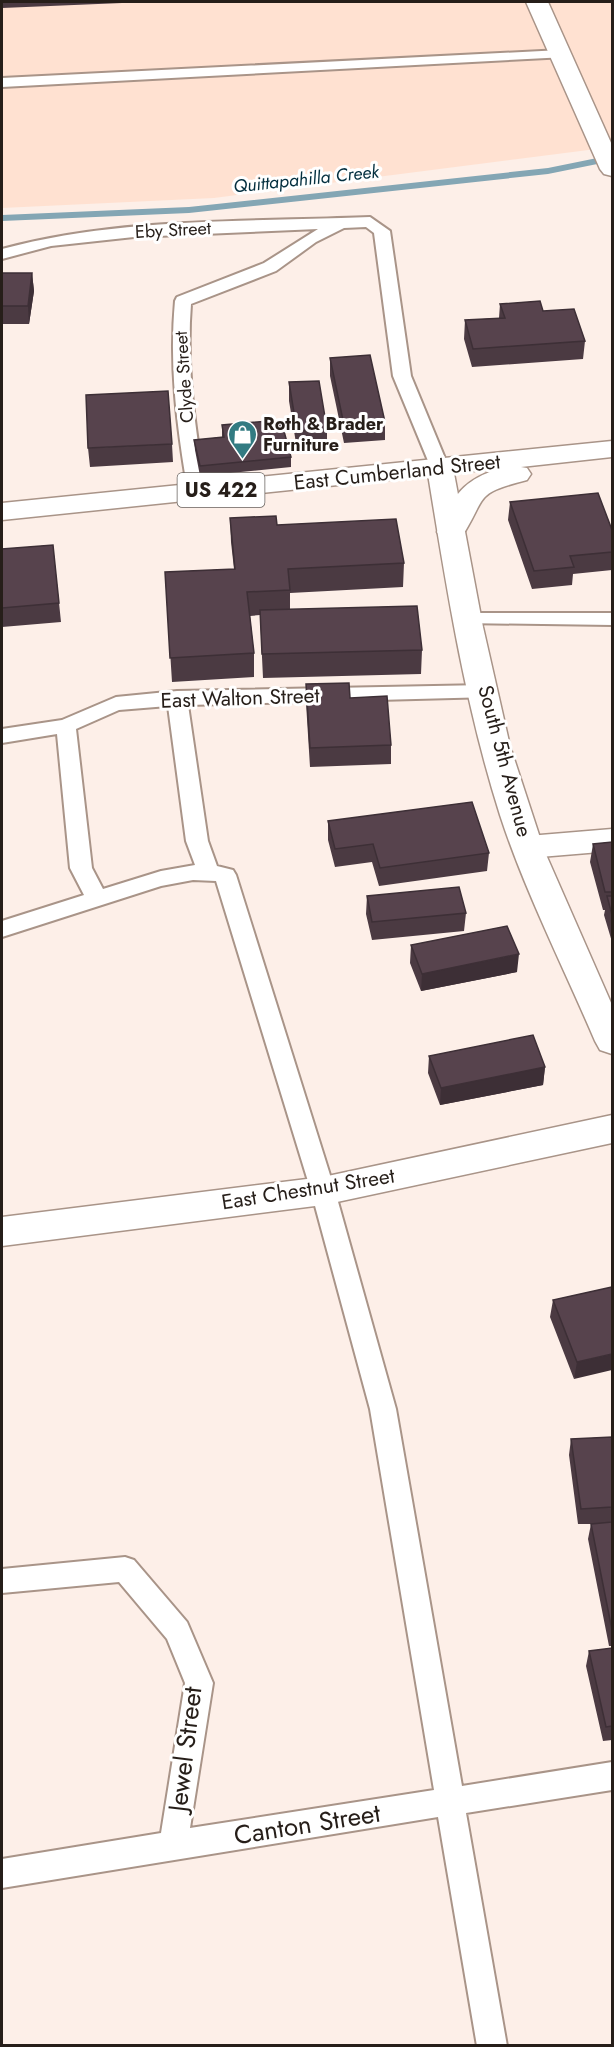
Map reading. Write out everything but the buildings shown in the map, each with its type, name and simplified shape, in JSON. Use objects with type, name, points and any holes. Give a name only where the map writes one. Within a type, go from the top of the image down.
[{"type":"main road","points":[[537,2],[610,162]]},
{"type":"main road","name":"East Cumberland Street","points":[[2,512],[612,449]]},
{"type":"main road","points":[[451,532],[465,499],[478,485],[502,476],[612,464]]},
{"type":"main road","name":"South 5th Avenue","points":[[440,468],[484,692],[506,784],[528,847],[612,1041]]},
{"type":"main road","points":[[528,847],[612,840]]},
{"type":"main road","name":"East Chestnut Street","points":[[2,1232],[323,1191],[612,1129]]},
{"type":"lane","points":[[2,83],[561,54]]},
{"type":"lane","name":"Clyde Street","points":[[197,492],[188,441],[179,334],[183,301],[270,267],[310,239],[346,222]]},
{"type":"lane","name":"Eby Street","points":[[2,254],[50,241],[134,232],[370,222],[382,231],[402,376],[440,468]]},
{"type":"lane","points":[[469,619],[612,620]]},
{"type":"lane","name":"East Walton Street","points":[[2,736],[66,726],[116,704],[177,698],[484,692]]},
{"type":"lane","points":[[177,698],[197,841],[208,870]]},
{"type":"lane","points":[[66,726],[81,868],[97,899]]},
{"type":"lane","points":[[2,929],[189,872],[208,870],[225,874],[323,1191],[383,1409],[492,2046]]},
{"type":"lane","name":"Jewel Street","points":[[2,1581],[124,1569],[177,1631],[198,1683],[172,1845]]},
{"type":"lane","name":"Canton Street","points":[[2,1874],[612,1776]]},
{"type":"shaded area","points":[[2,2],[612,2],[612,147],[214,198],[2,208]]},
{"type":"waterway","name":"Quittapahilla Creek","points":[[2,218],[189,210],[548,171],[612,158]]},
{"type":"place","name":"Roth & Brader Furniture","points":[[242,460]]}]
